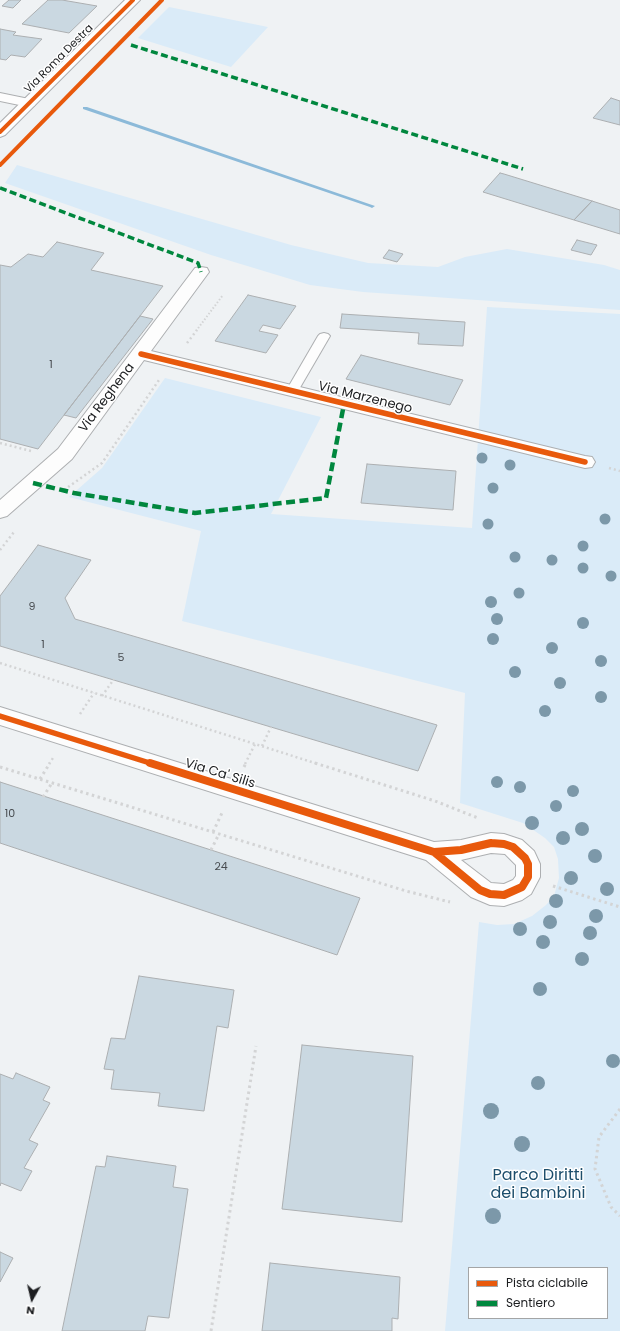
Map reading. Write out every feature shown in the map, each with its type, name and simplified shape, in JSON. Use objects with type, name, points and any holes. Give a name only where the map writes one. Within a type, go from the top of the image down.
[{"type":"street","name":"Via Roma Destra","points":[[0,132],[132,0]]},
{"type":"street","points":[[0,97],[29,102]]},
{"type":"street","name":"Via Reghena","points":[[0,511],[65,454],[200,272]]},
{"type":"street","name":"Via Marzenego","points":[[140,354],[585,462]]},
{"type":"street","name":"Via Ca' Silis","points":[[0,716],[434,852]]},
{"type":"lane","points":[[292,391],[324,336]]},
{"type":"path","points":[[172,362],[223,295]]},
{"type":"path","points":[[0,443],[36,452]]},
{"type":"path","points":[[0,663],[435,801],[485,821]]},
{"type":"path","points":[[102,696],[114,679]]},
{"type":"path","points":[[262,746],[271,727]]},
{"type":"path","points":[[0,767],[406,891],[453,903]]},
{"type":"path","points":[[43,797],[52,783]]},
{"type":"path","points":[[211,850],[219,834]]},
{"type":"path","points":[[547,884],[620,907]]},
{"type":"path","points":[[211,1331],[256,1046]]},
{"type":"path","points":[[620,1109],[599,1137],[595,1169],[611,1207],[620,1216]]},
{"type":"green space","points":[[169,7],[268,27],[231,67],[138,38]]},
{"type":"green space","points":[[17,165],[291,245],[368,263],[438,267],[465,257],[507,249],[604,265],[620,270],[620,310],[363,292],[310,285],[211,255],[5,183]]},
{"type":"green space","name":"Parco Diritti dei Bambini","points":[[487,307],[620,314],[620,1331],[445,1331],[479,922],[497,925],[514,924],[532,916],[546,905],[554,896],[559,878],[558,859],[554,847],[545,838],[523,823],[460,803],[465,693],[182,621],[201,531],[69,497],[102,468],[165,378],[321,417],[271,514],[472,528]]},
{"type":"building","points":[[9,0],[21,0],[13,8],[2,6]]},
{"type":"building","points":[[48,0],[62,0],[97,6],[69,33],[22,24]]},
{"type":"building","points":[[0,29],[16,32],[13,35],[42,39],[25,57],[11,55],[6,60],[0,59]]},
{"type":"building","points":[[611,98],[620,101],[620,125],[593,118]]},
{"type":"building","points":[[500,173],[592,201],[574,220],[483,192]]},
{"type":"building","points":[[592,201],[620,210],[620,234],[574,220]]},
{"type":"building","points":[[577,240],[597,245],[591,255],[571,250]]},
{"type":"building","points":[[57,242],[104,253],[91,270],[163,286],[38,449],[0,439],[0,265],[11,267],[28,254],[43,257]]},
{"type":"building","points":[[389,250],[403,254],[397,262],[383,258]]},
{"type":"building","points":[[248,295],[296,306],[280,329],[263,325],[259,331],[278,335],[266,353],[215,341]]},
{"type":"building","points":[[342,314],[465,322],[463,346],[418,344],[419,333],[340,328]]},
{"type":"building","points":[[140,316],[153,319],[76,418],[64,415]]},
{"type":"building","points":[[361,355],[463,380],[450,405],[346,379]]},
{"type":"building","points":[[367,464],[456,471],[453,510],[361,503]]},
{"type":"building","points":[[38,545],[91,560],[65,598],[75,619],[437,725],[418,771],[0,646],[0,596]]},
{"type":"building","points":[[0,782],[360,898],[337,955],[0,843]]},
{"type":"building","points":[[139,976],[234,990],[228,1028],[217,1026],[204,1111],[158,1106],[160,1093],[111,1089],[114,1070],[104,1069],[111,1038],[125,1039]]},
{"type":"building","points":[[302,1045],[413,1056],[402,1222],[282,1209]]},
{"type":"building","points":[[16,1073],[50,1087],[43,1100],[50,1103],[29,1140],[38,1144],[24,1168],[32,1171],[21,1191],[1,1183],[0,1186],[0,1074],[13,1079]]},
{"type":"building","points":[[107,1156],[176,1166],[173,1187],[188,1189],[169,1318],[148,1316],[145,1331],[62,1331],[96,1166],[105,1167]]},
{"type":"building","points":[[0,1252],[13,1258],[0,1282]]},
{"type":"building","points":[[270,1263],[400,1277],[398,1319],[392,1318],[392,1331],[262,1331]]},
{"type":"waterway","points":[[85,108],[372,206]]},
{"type":"marked path","points":[[131,45],[523,169]]},
{"type":"marked path","points":[[0,188],[198,263],[201,272]]},
{"type":"marked path","points":[[33,483],[74,493],[195,513],[326,498],[344,404]]},
{"type":"cycle path","points":[[0,132],[133,0]]},
{"type":"cycle path","points":[[0,165],[162,0]]},
{"type":"cycle path","points":[[141,354],[585,462]]},
{"type":"cycle path","points":[[0,716],[434,852],[480,890],[490,894],[504,895],[513,892],[522,887],[528,877],[528,864],[525,858],[513,847],[504,844],[491,843],[461,850],[434,852]]}]
